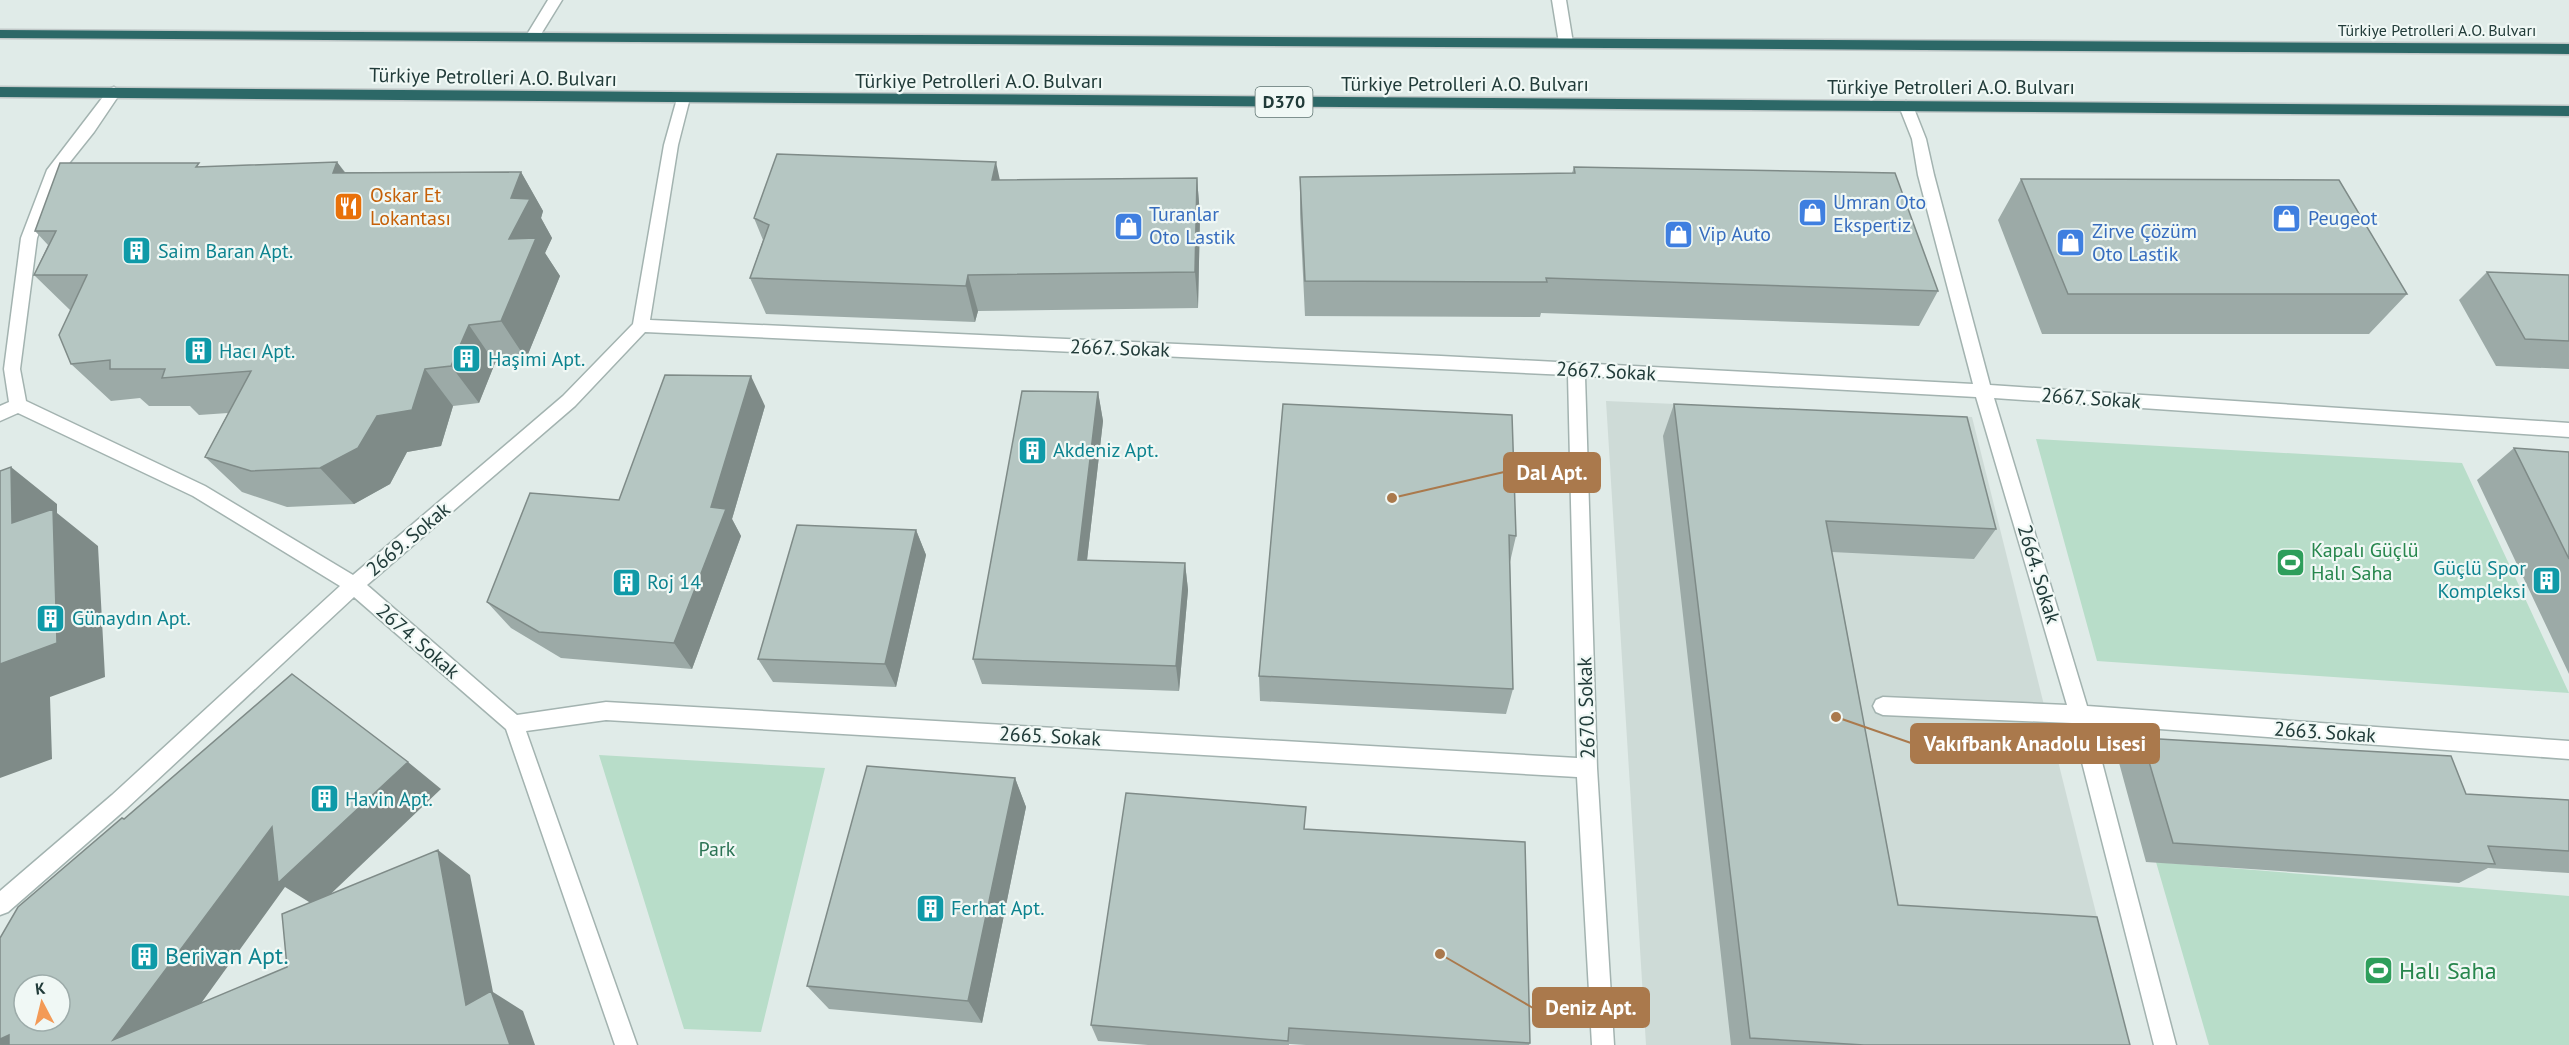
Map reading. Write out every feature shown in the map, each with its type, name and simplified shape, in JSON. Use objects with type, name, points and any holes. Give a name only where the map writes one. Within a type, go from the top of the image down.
[{"type":"highway","name":"Türkiye Petrolleri A.O. Bulvarı","points":[[0,34],[2569,49]]},
{"type":"highway","name":"Türkiye Petrolleri A.O. Bulvarı","points":[[0,92],[2569,111]]},
{"type":"street","points":[[533,36],[555,0]]},
{"type":"street","points":[[1559,0],[1566,43]]},
{"type":"street","points":[[0,414],[18,405],[12,369],[29,237],[56,170],[114,92]]},
{"type":"street","points":[[641,326],[671,144],[683,98]]},
{"type":"street","name":"2664. Sokak","points":[[1906,106],[1919,139],[1926,175],[1983,391],[2080,714],[2165,1045]]},
{"type":"street","name":"2667. Sokak","points":[[641,326],[1983,391],[2569,430]]},
{"type":"street","name":"2669. Sokak","points":[[0,905],[119,802],[354,585],[569,401],[641,326]]},
{"type":"street","name":"2670. Sokak","points":[[1576,370],[1587,768],[1603,1045]]},
{"type":"street","name":"2674. Sokak","points":[[18,405],[199,491],[354,585],[514,724],[626,1045]]},
{"type":"street","name":"2663. Sokak","points":[[1883,706],[2080,714],[2569,750]]},
{"type":"street","name":"2665. Sokak","points":[[514,724],[606,711],[1587,768]]},
{"type":"shaded area","points":[[1606,401],[1972,417],[2129,1045],[1646,1045]]},
{"type":"green space","name":"Kapalı Güçlü Halı Saha","points":[[2036,439],[2462,463],[2569,693],[2097,661]]},
{"type":"green space","name":"Park","points":[[599,755],[825,768],[761,1032],[684,1029]]},
{"type":"green space","name":"Halı Saha","points":[[2156,862],[2569,896],[2569,1045],[2209,1045]]},
{"type":"building","points":[[777,154],[996,162],[992,180],[1197,178],[1195,272],[968,275],[966,286],[750,278],[769,225],[754,218]]},
{"type":"building","points":[[337,162],[333,173],[521,172],[511,198],[530,199],[509,239],[536,238],[501,321],[469,325],[451,366],[425,369],[412,410],[377,416],[358,448],[320,468],[251,471],[205,457],[251,371],[162,378],[165,369],[110,369],[110,360],[71,364],[59,335],[87,275],[34,275],[56,231],[35,231],[60,163],[199,163],[196,167]]},
{"type":"building","points":[[1574,167],[1895,173],[1938,291],[1546,278],[1547,282],[1305,281],[1300,177],[1575,173]]},
{"type":"building","points":[[2021,179],[2339,180],[2407,294],[2068,294]]},
{"type":"building","points":[[2487,272],[2569,275],[2569,341],[2525,339]]},
{"type":"building","points":[[665,375],[751,376],[711,507],[726,509],[674,643],[539,632],[487,602],[530,493],[619,500]]},
{"type":"building","points":[[1022,391],[1098,392],[1078,560],[1185,563],[1176,666],[973,659]]},
{"type":"building","points":[[1283,404],[1512,415],[1516,536],[1509,535],[1513,689],[1259,676]]},
{"type":"building","points":[[1674,404],[1967,417],[1996,529],[1826,521],[1898,905],[2097,917],[2130,1045],[1864,1045],[1750,1038]]},
{"type":"building","points":[[2514,448],[2569,452],[2569,559]]},
{"type":"building","points":[[11,467],[12,523],[53,509],[57,643],[0,664],[0,471]]},
{"type":"building","points":[[797,525],[916,530],[885,664],[758,659]]},
{"type":"building","points":[[292,674],[408,762],[278,883],[272,827],[113,1040],[287,967],[282,914],[438,850],[466,1005],[491,991],[510,1045],[9,1045],[9,1035],[0,1039],[0,938],[18,907],[122,818],[124,819]]},
{"type":"building","points":[[2142,738],[2451,756],[2466,794],[2569,800],[2569,851],[2488,846],[2495,864],[2173,843]]},
{"type":"building","name":"Ferhat Apt.","points":[[867,766],[1015,778],[968,1001],[807,986]]},
{"type":"building","points":[[1126,793],[1306,807],[1304,829],[1525,842],[1530,1043],[1289,1028],[1288,1041],[1091,1025]]},
{"type":"place","name":"Oskar Et Lokantası","points":[[349,206]]},
{"type":"place","name":"Umran Oto Ekspertiz","points":[[1812,213]]},
{"type":"place","name":"Peugeot","points":[[2287,218]]},
{"type":"place","name":"Turanlar Oto Lastik","points":[[1128,226]]},
{"type":"place","name":"Vip Auto","points":[[1678,234]]},
{"type":"place","name":"Zirve Çözüm Oto Lastik","points":[[2071,242]]},
{"type":"place","name":"Saim Baran Apt.","points":[[137,251]]},
{"type":"place","name":"Hacı Apt.","points":[[198,351]]},
{"type":"place","name":"Haşimi Apt.","points":[[467,359]]},
{"type":"place","name":"Akdeniz Apt.","points":[[1032,450]]},
{"type":"place","name":"Dal Apt.","points":[[1392,498]]},
{"type":"place","name":"Kapalı Güçlü Halı Saha","points":[[2290,562]]},
{"type":"place","name":"Güçlü Spor Kompleksi","points":[[2547,580]]},
{"type":"place","name":"Roj 14","points":[[626,582]]},
{"type":"place","name":"Günaydın Apt.","points":[[51,618]]},
{"type":"place","name":"Vakıfbank Anadolu Lisesi","points":[[1836,717]]},
{"type":"place","name":"Havin Apt.","points":[[324,799]]},
{"type":"place","name":"Ferhat Apt.","points":[[930,908]]},
{"type":"place","name":"Deniz Apt.","points":[[1440,954]]},
{"type":"place","name":"Berivan Apt.","points":[[144,956]]},
{"type":"place","name":"Halı Saha","points":[[2378,971]]}]
